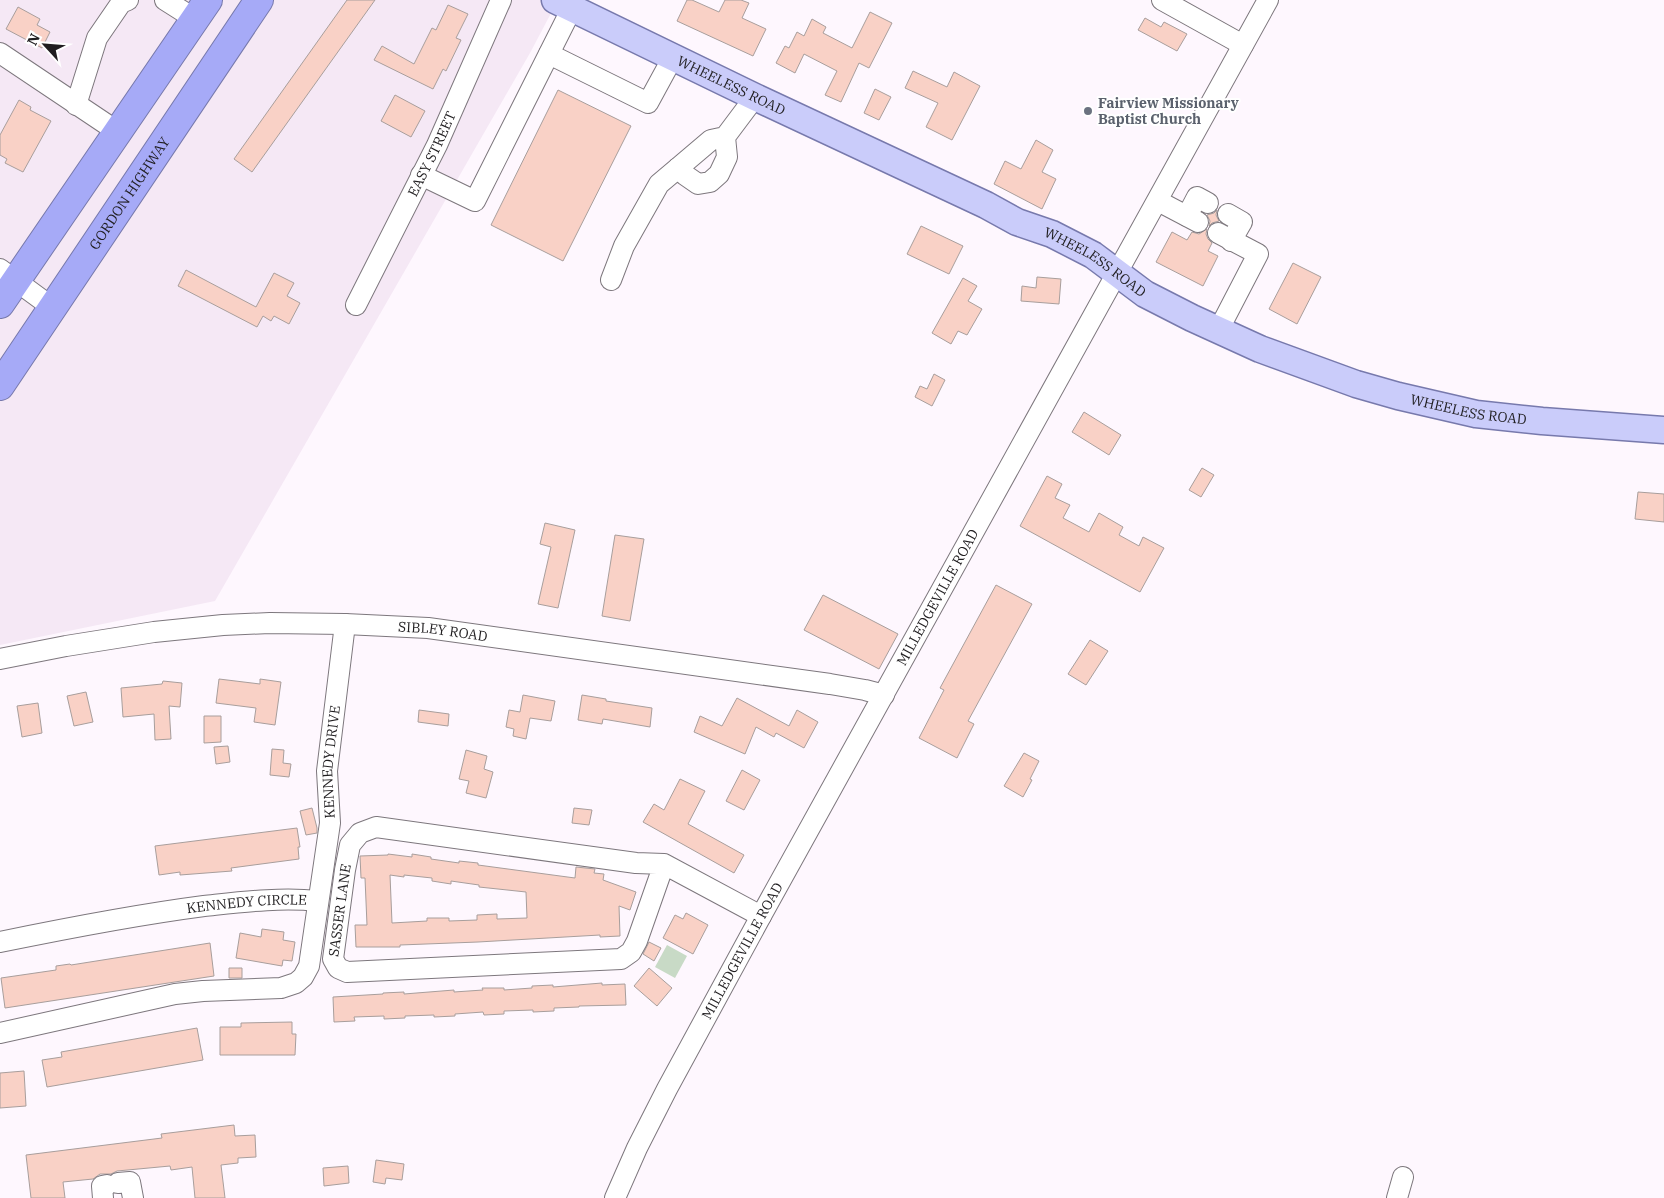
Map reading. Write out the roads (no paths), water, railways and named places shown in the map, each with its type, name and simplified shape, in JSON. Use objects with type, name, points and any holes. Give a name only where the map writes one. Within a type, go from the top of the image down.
[{"type":"highway","name":"GORDON HIGHWAY","points":[[0,386],[259,0]]},
{"type":"highway","points":[[0,304],[8,275],[118,132],[201,10]]},
{"type":"main road","name":"WHEELESS ROAD","points":[[564,4],[755,97],[986,205],[1017,222],[1052,234],[1093,254],[1145,294],[1218,331],[1260,349],[1356,384],[1476,414],[1664,430]]},
{"type":"street","points":[[76,104],[97,38],[121,3],[128,0]]},
{"type":"street","points":[[165,0],[201,10]]},
{"type":"street","name":"EASY STREET","points":[[356,306],[437,144],[501,0]]},
{"type":"street","points":[[1162,0],[1243,45]]},
{"type":"street","name":"MILLEDGEVILLE ROAD","points":[[615,1198],[637,1148],[761,916],[1268,0]]},
{"type":"street","points":[[421,175],[475,202],[549,54],[564,4]]},
{"type":"street","points":[[0,53],[118,132]]},
{"type":"street","points":[[549,54],[648,103],[673,57]]},
{"type":"street","points":[[611,280],[624,246],[659,184],[711,140],[725,136],[755,97]]},
{"type":"street","points":[[678,168],[698,184],[710,182],[720,174],[726,157],[725,136]]},
{"type":"street","points":[[1158,201],[1192,219],[1197,197],[1208,203]]},
{"type":"street","points":[[1218,331],[1258,254],[1224,237],[1242,222],[1228,214]]},
{"type":"street","points":[[8,275],[53,308]]},
{"type":"street","name":"SIBLEY ROAD","points":[[0,659],[154,632],[213,626],[270,623],[345,624],[428,628],[830,684],[884,695]]},
{"type":"street","name":"KENNEDY DRIVE","points":[[318,901],[330,823],[327,771],[345,624]]},
{"type":"street","name":"SASSER LANE","points":[[664,864],[638,941],[631,952],[621,959],[347,972],[338,968],[333,960],[350,845],[360,833],[376,827],[626,862],[664,864],[761,916]]},
{"type":"street","name":"KENNEDY CIRCLE","points":[[0,942],[157,912],[242,902],[296,899],[318,901],[309,966],[303,977],[290,986],[176,994],[0,1033]]},
{"type":"street","points":[[1398,1198],[1403,1176]]},
{"type":"street","points":[[109,1189],[130,1182],[133,1198]]},
{"type":"place","name":"Fairview Missionary Baptist Church","points":[[1088,111]]}]
